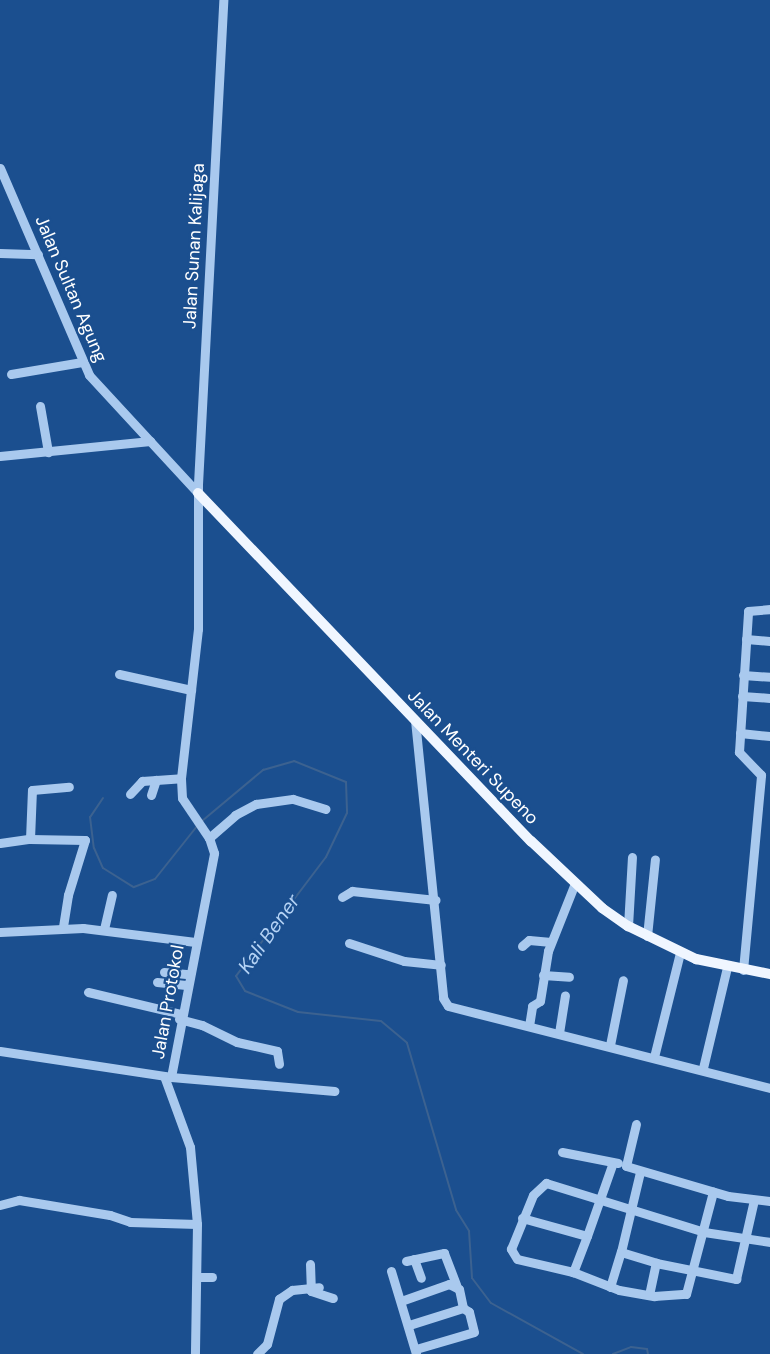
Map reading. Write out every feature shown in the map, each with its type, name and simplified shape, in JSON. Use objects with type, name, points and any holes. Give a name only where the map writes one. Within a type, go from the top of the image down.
[{"type":"main road","name":"Jalan Menteri Supeno","points":[[198,493],[575,883],[628,926],[680,953],[727,967],[770,974]]},
{"type":"street","name":"Jalan Sunan Kalijaga","points":[[208,837],[182,798],[181,778],[198,629],[198,493],[223,0]]},
{"type":"street","name":"Jalan Sultan Agung","points":[[0,168],[82,362],[95,384],[198,493]]},
{"type":"street","points":[[0,253],[38,254]]},
{"type":"street","points":[[11,374],[82,362]]},
{"type":"street","points":[[40,406],[48,452]]},
{"type":"street","points":[[0,456],[150,441]]},
{"type":"street","points":[[743,970],[765,775],[739,752],[743,675],[749,608],[770,609]]},
{"type":"street","points":[[746,639],[770,641]]},
{"type":"street","points":[[119,674],[191,690]]},
{"type":"street","points":[[743,675],[770,677]]},
{"type":"street","points":[[742,696],[770,698]]},
{"type":"street","points":[[415,720],[436,900],[441,965],[448,1006],[703,1068],[770,1088]]},
{"type":"street","points":[[740,733],[770,736]]},
{"type":"street","points":[[130,794],[142,781],[181,778]]},
{"type":"street","points":[[152,795],[156,780]]},
{"type":"street","points":[[30,840],[32,790],[69,787]]},
{"type":"street","points":[[208,837],[235,815],[256,804],[293,799],[325,809]]},
{"type":"street","name":"Jalan Protokol","points":[[0,1051],[167,1076],[214,859],[208,837]]},
{"type":"street","points":[[0,843],[30,840],[86,840],[68,895],[63,928]]},
{"type":"street","points":[[628,926],[632,857]]},
{"type":"street","points":[[647,936],[655,859]]},
{"type":"street","points":[[529,1026],[532,1008],[540,1001],[543,975],[551,942],[575,883]]},
{"type":"street","points":[[342,897],[352,891],[436,900]]},
{"type":"street","points":[[104,929],[112,895]]},
{"type":"street","points":[[0,932],[63,928],[104,929],[195,942]]},
{"type":"street","points":[[522,946],[529,940],[551,942]]},
{"type":"street","points":[[349,943],[404,961],[441,965]]},
{"type":"street","points":[[654,1057],[680,953]]},
{"type":"street","points":[[703,1068],[727,967]]},
{"type":"street","points":[[164,972],[189,974]]},
{"type":"street","points":[[543,975],[569,977]]},
{"type":"street","points":[[610,1045],[623,980]]},
{"type":"street","points":[[157,982],[186,985]]},
{"type":"street","points":[[88,992],[180,1017],[237,1042],[278,1051],[279,1064]]},
{"type":"street","points":[[559,1033],[565,995]]},
{"type":"street","points":[[195,1354],[197,1224],[189,1139],[167,1076],[334,1091]]},
{"type":"street","points":[[626,1166],[636,1124]]},
{"type":"street","points":[[562,1152],[613,1162],[640,1172],[713,1192],[770,1201]]},
{"type":"street","points":[[573,1272],[613,1162]]},
{"type":"street","points":[[610,1287],[621,1252],[640,1172]]},
{"type":"street","points":[[713,1192],[704,1232],[694,1272],[686,1294],[649,1295],[610,1287],[573,1272],[514,1256],[511,1245],[522,1218],[542,1184],[599,1203],[704,1232],[770,1242]]},
{"type":"street","points":[[0,1205],[19,1200],[110,1215],[130,1222],[197,1224]]},
{"type":"street","points":[[621,1252],[694,1272],[736,1278],[747,1240],[754,1200]]},
{"type":"street","points":[[522,1218],[587,1236]]},
{"type":"street","points":[[391,1271],[416,1352],[474,1332],[469,1312],[463,1308],[444,1253],[410,1260],[421,1278]]},
{"type":"street","points":[[649,1295],[656,1263]]},
{"type":"street","points":[[310,1264],[315,1287],[314,1294],[333,1298]]},
{"type":"street","points":[[197,1277],[212,1277]]},
{"type":"street","points":[[401,1301],[456,1285]]},
{"type":"street","points":[[257,1354],[267,1344],[279,1299],[292,1290],[315,1287]]},
{"type":"street","points":[[409,1325],[463,1308]]},
{"type":"waterway","name":"Kali Bener","points":[[202,821],[263,770],[294,761],[346,782],[347,813],[326,857],[236,976],[245,991],[298,1012],[381,1021],[407,1043],[456,1210],[469,1231],[472,1278],[491,1303],[583,1354]]},
{"type":"waterway","name":"Kali Bener","points":[[103,798],[90,817],[94,848],[103,868],[134,887],[155,879],[198,825]]},
{"type":"waterway","name":"Kali Bener","points":[[613,1354],[631,1347],[647,1349],[648,1354]]}]
